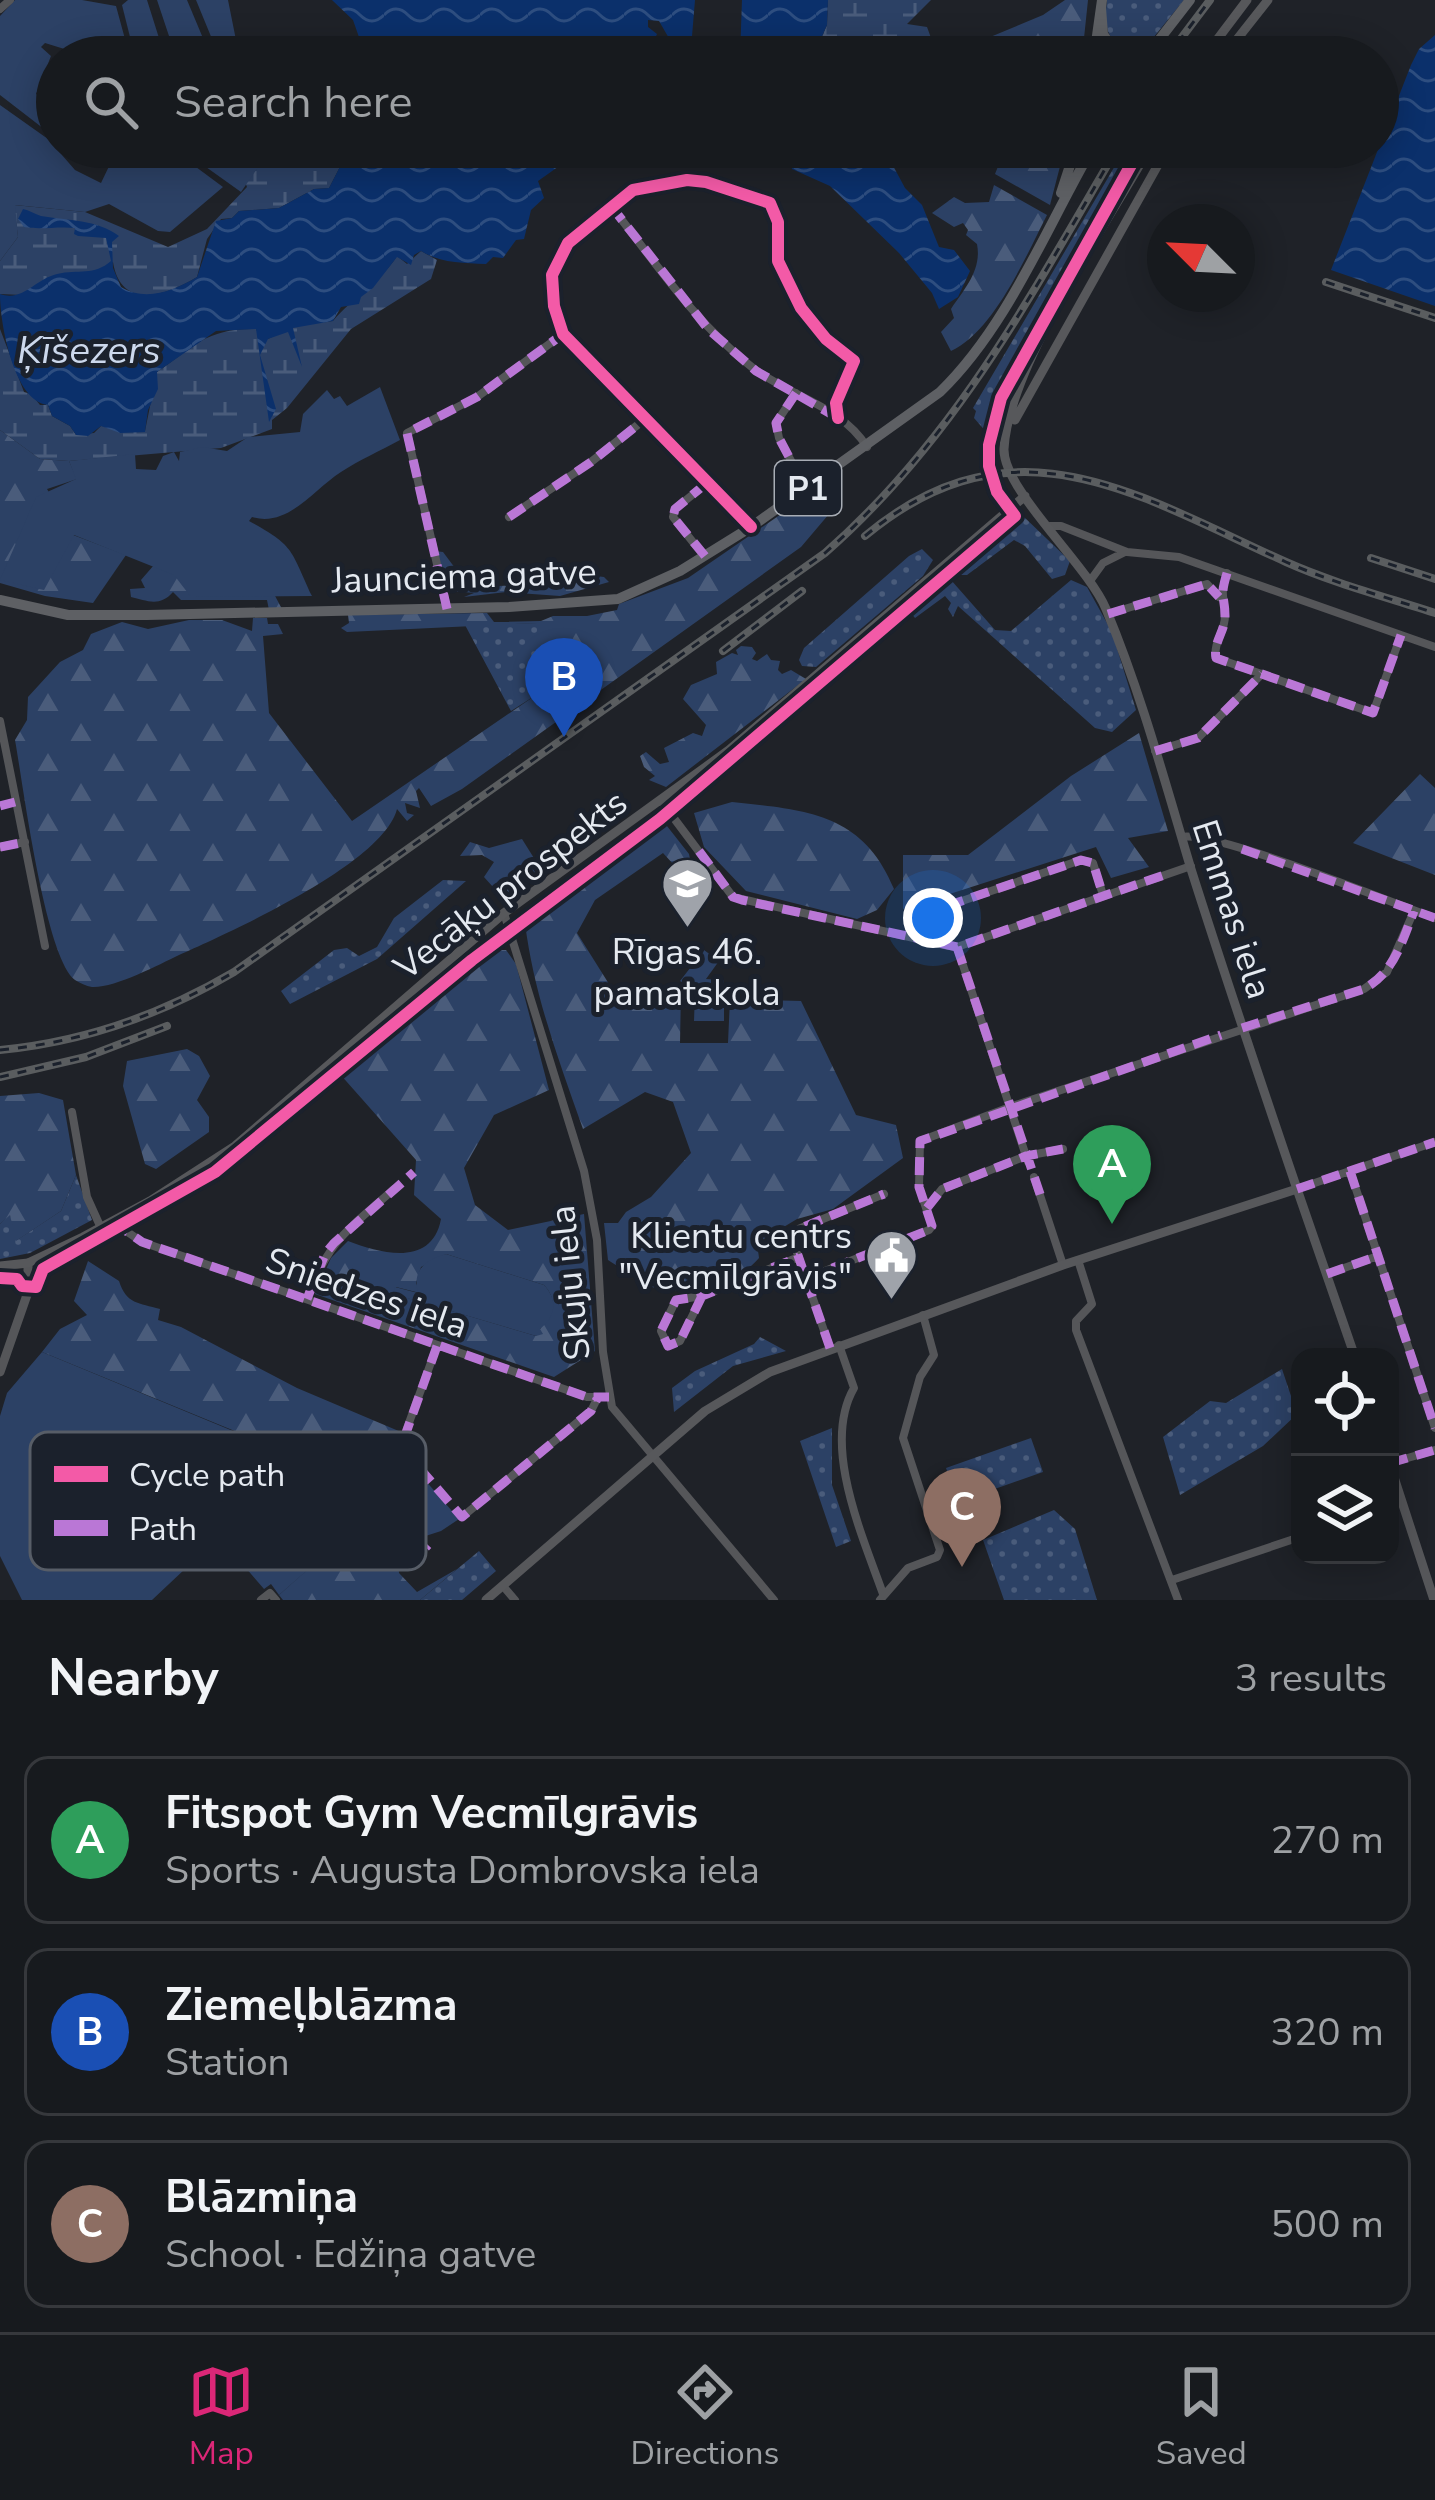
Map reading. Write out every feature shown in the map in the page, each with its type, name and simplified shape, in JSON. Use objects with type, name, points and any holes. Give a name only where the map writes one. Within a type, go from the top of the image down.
[{"type":"main road","points":[[1162,36],[1190,0]]},
{"type":"main road","points":[[1220,36],[1247,0]]},
{"type":"main road","points":[[1240,36],[1268,0]]},
{"type":"main road","points":[[1101,4],[1104,36]]},
{"type":"main road","points":[[1097,36],[1101,4]]},
{"type":"main road","name":"P1","points":[[1054,213],[1069,168]]},
{"type":"main road","name":"Jaunciema gatve","points":[[0,600],[68,615],[447,609],[618,598],[680,572],[931,400],[964,367],[998,316],[1081,168]]},
{"type":"main road","points":[[1009,430],[1029,361],[1138,168]]},
{"type":"main road","points":[[1009,430],[1156,168]]},
{"type":"main road","points":[[1122,197],[1135,204]]},
{"type":"main road","name":"Emmas iela","points":[[1009,430],[1004,446],[1012,480],[1090,581],[1108,614],[1297,1189]]},
{"type":"main road","name":"Vecāķu prospekts","points":[[0,1266],[28,1262],[112,1222],[235,1146],[504,913],[741,740],[1025,496]]},
{"type":"main road","points":[[486,1600],[725,1396],[783,1366],[1063,1265],[1297,1189]]},
{"type":"street","points":[[0,9],[10,0]]},
{"type":"street","points":[[752,526],[563,334],[551,286],[553,268],[568,243],[633,190],[706,182],[770,203],[778,222],[778,261],[801,308],[826,339],[854,361],[836,403],[838,418]]},
{"type":"street","points":[[611,206],[708,329],[756,371],[838,418],[867,446]]},
{"type":"street","points":[[447,609],[407,433],[477,397],[563,334]]},
{"type":"street","points":[[796,393],[776,423],[778,438],[806,489]]},
{"type":"street","points":[[509,517],[645,419]]},
{"type":"street","points":[[705,556],[673,517],[675,509],[708,482]]},
{"type":"street","points":[[1050,526],[1127,551],[1179,557],[1435,646]]},
{"type":"street","points":[[1090,581],[1103,563],[1127,551]]},
{"type":"street","points":[[1219,597],[1227,573]]},
{"type":"street","points":[[1108,614],[1207,584],[1219,597],[1225,616],[1213,651],[1216,658],[1373,713],[1401,634]]},
{"type":"street","points":[[1155,751],[1198,738],[1262,674]]},
{"type":"street","points":[[0,721],[45,946]]},
{"type":"street","points":[[661,801],[734,897],[957,947],[1191,866]]},
{"type":"street","points":[[0,806],[15,802]]},
{"type":"street","points":[[1182,837],[1201,836],[1435,918]]},
{"type":"street","points":[[0,847],[25,842]]},
{"type":"street","points":[[923,941],[921,914],[1081,860],[1093,863],[1103,895]]},
{"type":"street","points":[[807,1278],[929,1230],[932,1226],[920,1187],[920,1141],[1364,989],[1381,980],[1414,911]]},
{"type":"street","name":"Skuju iela","points":[[504,913],[571,1124],[592,1209],[609,1397],[620,1419],[774,1600]]},
{"type":"street","points":[[957,947],[1027,1159]]},
{"type":"street","points":[[72,1112],[88,1197],[100,1228]]},
{"type":"street","points":[[1297,1189],[1435,1142]]},
{"type":"street","points":[[927,1208],[942,1189],[1063,1149]]},
{"type":"street","points":[[1350,1171],[1435,1428]]},
{"type":"street","points":[[1034,1177],[1063,1265]]},
{"type":"street","points":[[307,1299],[334,1243],[394,1189]]},
{"type":"street","name":"Emmas iela","points":[[1297,1189],[1351,1348]]},
{"type":"street","points":[[882,1598],[843,1479],[846,1406],[854,1388],[792,1238],[796,1230],[884,1194]]},
{"type":"street","name":"Sniedzes iela","points":[[112,1222],[142,1241],[437,1346],[597,1399],[609,1397]]},
{"type":"street","points":[[1327,1274],[1378,1256]]},
{"type":"street","points":[[702,1296],[680,1341],[668,1346],[661,1331],[676,1300],[702,1296],[799,1257]]},
{"type":"street","points":[[1078,1260],[1092,1304],[1076,1321],[1076,1330],[1178,1600]]},
{"type":"street","points":[[0,1372],[28,1292],[28,1262]]},
{"type":"street","points":[[882,1598],[908,1568],[937,1557],[940,1550],[903,1438],[920,1377],[934,1358],[922,1315]]},
{"type":"street","points":[[406,1432],[437,1346]]},
{"type":"street","points":[[462,1517],[591,1411],[597,1399]]},
{"type":"street","points":[[1399,1461],[1435,1450]]},
{"type":"street","points":[[1399,1492],[1434,1600]]},
{"type":"street","points":[[1172,1580],[1291,1540]]},
{"type":"street","points":[[503,1586],[515,1600]]},
{"type":"street","points":[[261,1600],[273,1596]]},
{"type":"green space","points":[[15,0],[82,0],[116,6],[124,36],[36,36],[36,123],[0,95],[0,16]]},
{"type":"green space","points":[[128,0],[147,0],[158,36],[130,36],[122,5]]},
{"type":"green space","points":[[157,0],[187,0],[202,36],[169,36]]},
{"type":"green space","points":[[196,0],[228,0],[235,36],[211,36]]},
{"type":"green space","points":[[828,0],[931,0],[907,24],[927,27],[930,36],[822,36]]},
{"type":"green space","points":[[1065,0],[1088,0],[1084,36],[992,36],[1043,15]]},
{"type":"green space","points":[[1107,0],[1184,0],[1155,36],[1111,36]]},
{"type":"green space","points":[[0,105],[36,130],[36,168],[73,168],[101,183],[108,168],[197,168],[223,187],[170,232],[158,231],[109,204],[85,212],[15,205],[18,237],[0,261]]},
{"type":"green space","points":[[207,168],[258,168],[241,192]]},
{"type":"green space","points":[[257,168],[339,168],[329,188],[314,189],[279,208],[239,211],[221,219],[207,239],[197,277],[172,290],[135,293],[125,288],[113,262],[22,295],[0,294],[0,261],[18,237],[14,205],[85,212],[168,247],[207,229],[247,187],[245,182]]},
{"type":"green space","points":[[997,168],[1060,168],[1050,205],[995,174]]},
{"type":"green space","points":[[1114,168],[1126,168],[999,397],[988,434],[974,418],[973,408]]},
{"type":"green space","points":[[994,185],[1047,215],[995,310],[951,351],[941,332],[954,318],[951,309],[975,270],[977,244],[966,235],[963,223],[954,227],[932,213],[954,197],[965,203],[989,202]]},
{"type":"green space","points":[[421,251],[437,260],[431,279],[351,329],[272,420],[272,429],[221,448],[69,461],[40,459],[0,430],[0,329],[24,392],[40,405],[48,405],[52,416],[76,435],[94,433],[101,426],[145,431],[157,372],[192,347],[213,335],[239,329],[256,329],[268,339],[296,325],[333,321],[397,256],[407,264]]},
{"type":"green space","points":[[380,387],[400,440],[341,472],[289,512],[249,521],[290,550],[312,596],[191,597],[174,575],[74,535],[44,590],[0,580],[36,497],[76,479],[69,461],[135,454],[136,469],[156,470],[163,456],[174,452],[179,461],[180,452],[202,447],[227,451],[248,437],[300,432],[303,414],[327,390],[347,406]]},
{"type":"green space","points":[[0,430],[40,459],[69,461],[77,479],[47,489],[73,535],[126,555],[93,603],[0,583]]},
{"type":"green space","points":[[803,499],[824,506],[829,514],[801,547],[462,789],[431,806],[419,788],[420,808],[405,803],[407,813],[414,815],[407,821],[397,809],[386,830],[364,852],[302,894],[124,980],[90,987],[75,980],[64,965],[45,906],[15,740],[27,720],[28,697],[60,662],[83,650],[91,634],[122,622],[148,629],[189,620],[222,620],[252,631],[253,618],[278,624],[283,634],[263,636],[269,713],[352,821],[536,695],[548,694],[543,685],[552,675],[547,673],[537,623],[347,632],[341,628],[349,623],[348,615],[487,613],[494,622],[617,610],[619,604],[688,578]]},
{"type":"green space","points":[[1023,516],[1070,561],[1065,575],[1052,579],[1025,546],[1014,540],[967,575],[959,575],[957,569]]},
{"type":"green space","points":[[922,549],[933,560],[923,576],[816,667],[802,666],[799,660],[804,648]]},
{"type":"green space","points":[[434,551],[443,552],[455,568],[463,568],[469,576],[491,572],[495,578],[491,583],[475,580],[474,587],[533,588],[587,575],[609,582],[560,596],[506,592],[464,597],[474,593],[453,591],[446,585]]},
{"type":"green space","points":[[154,565],[274,594],[282,609],[269,610],[267,600],[181,600],[173,592],[158,601],[131,597],[130,589],[145,588],[141,580]]},
{"type":"green space","points":[[947,580],[995,630],[1011,631],[1071,580],[1087,587],[1112,632],[1136,710],[1112,732],[1095,728],[958,606],[953,617],[945,596],[915,618],[910,612]]},
{"type":"green space","points":[[538,623],[547,672],[552,675],[549,694],[536,695],[511,711],[465,625]]},
{"type":"green space","points":[[741,646],[752,647],[756,653],[752,659],[767,654],[780,661],[782,674],[791,670],[806,679],[666,787],[649,780],[655,776],[640,756],[646,752],[660,764],[669,762],[664,748],[693,733],[702,736],[706,725],[683,699],[691,685],[717,674],[716,662],[732,653],[738,655]]},
{"type":"green space","points":[[1139,733],[1168,831],[1128,838],[1149,867],[1111,878],[1096,847],[903,909],[903,855],[968,855],[1071,776]]},
{"type":"green space","points":[[1420,774],[1435,788],[1435,875],[1353,843]]},
{"type":"green space","points":[[732,802],[808,813],[849,830],[866,844],[894,889],[877,910],[857,919],[746,891],[704,847],[694,813]]},
{"type":"green space","points":[[663,821],[689,854],[691,864],[674,865],[663,853],[595,900],[577,933],[609,984],[640,1007],[681,991],[680,1043],[728,1043],[730,999],[801,1001],[856,1115],[896,1125],[903,1158],[833,1209],[797,1219],[757,1243],[759,1258],[739,1274],[713,1285],[671,1291],[640,1281],[608,1260],[604,1223],[618,1223],[626,1212],[651,1197],[691,1153],[673,1102],[645,1092],[583,1129],[541,1002],[525,923]]},
{"type":"green space","points":[[522,839],[542,871],[503,898],[484,877],[494,862],[482,855],[460,856],[470,842],[489,848]]},
{"type":"green space","points":[[443,880],[466,881],[377,959],[290,1004],[281,991],[334,950],[347,948],[359,956],[377,947],[394,918]]},
{"type":"green space","points":[[491,950],[506,950],[516,964],[549,1090],[494,1115],[464,1168],[475,1205],[508,1230],[584,1214],[595,1351],[554,1377],[315,1294],[331,1258],[348,1241],[390,1252],[417,1250],[436,1234],[441,1219],[414,1195],[416,1160],[339,1073]],"holes":[[[446,1254],[544,1285],[552,1305],[536,1336],[394,1294],[396,1287],[420,1293],[416,1283],[421,1267]]]},
{"type":"green space","points":[[704,950],[719,961],[706,979],[724,980],[724,1021],[694,1021],[695,991],[680,981]]},
{"type":"green space","points":[[187,1049],[199,1056],[210,1076],[197,1100],[209,1117],[209,1132],[156,1169],[145,1164],[123,1086],[127,1061]]},
{"type":"green space","points":[[39,1093],[63,1100],[76,1175],[61,1211],[16,1241],[10,1215],[0,1224],[0,1096]]},
{"type":"green space","points":[[76,1175],[92,1220],[30,1253],[0,1259],[0,1224],[10,1214],[17,1240],[61,1211]]},
{"type":"green space","points":[[446,1254],[544,1285],[553,1308],[540,1329],[543,1334],[536,1336],[393,1294],[395,1287],[418,1293],[422,1267]]},
{"type":"green space","points":[[88,1261],[119,1281],[130,1298],[160,1309],[158,1320],[401,1432],[237,1432],[42,1352],[60,1329],[87,1315],[74,1301]]},
{"type":"green space","points":[[760,1337],[786,1351],[733,1366],[674,1412],[672,1388]]},
{"type":"green space","points":[[42,1352],[236,1432],[30,1432],[30,1570],[184,1570],[152,1600],[22,1600],[0,1556],[0,1416],[7,1393]]},
{"type":"green space","points":[[1282,1369],[1291,1396],[1291,1420],[1263,1446],[1180,1495],[1163,1437],[1210,1401],[1226,1403]]},
{"type":"green space","points":[[832,1428],[832,1485],[851,1541],[836,1547],[800,1441]]},
{"type":"green space","points":[[1031,1438],[1043,1472],[958,1502],[946,1468]]},
{"type":"green space","points":[[426,1481],[459,1519],[426,1536]]},
{"type":"green space","points":[[1054,1510],[1075,1529],[1097,1600],[1004,1600],[983,1540]]},
{"type":"green space","points":[[479,1551],[496,1571],[462,1600],[420,1600]]},
{"type":"green space","points":[[457,1569],[420,1600],[283,1600],[279,1595],[307,1570],[399,1570],[417,1592]]},
{"type":"green space","points":[[248,1570],[308,1570],[279,1595],[271,1584],[264,1589]]},
{"type":"water","points":[[332,0],[695,0],[692,36],[668,36],[659,21],[648,20],[656,36],[359,36],[353,20]]},
{"type":"water","points":[[742,0],[828,0],[822,36],[741,36]]},
{"type":"water","points":[[1435,35],[1435,306],[1331,270],[1371,168],[1399,168],[1399,96],[1419,49]]},
{"type":"water","name":"Ķīšezers","points":[[339,168],[556,168],[538,181],[544,198],[531,210],[524,239],[516,240],[503,258],[493,257],[486,264],[460,263],[421,251],[411,265],[397,257],[359,304],[341,307],[333,321],[293,328],[302,367],[288,332],[268,339],[260,355],[276,409],[269,422],[256,329],[216,331],[157,372],[158,389],[145,432],[120,433],[101,426],[88,436],[76,435],[52,416],[48,405],[26,391],[6,342],[0,294],[16,295],[49,277],[92,270],[111,261],[106,238],[78,236],[75,228],[24,227],[18,219],[23,209],[110,230],[119,236],[112,242],[113,268],[121,287],[140,294],[159,293],[197,277],[216,221],[232,218],[239,211],[279,208],[314,189],[329,188]]},
{"type":"water","points":[[894,168],[922,205],[939,247],[954,250],[970,271],[958,297],[939,309],[932,293],[899,253],[830,186],[792,169]]},
{"type":"railway","points":[[1183,36],[1210,0]]},
{"type":"railway","points":[[0,1050],[121,1024],[234,972],[825,553],[872,509],[952,413],[1022,310],[1106,168]]},
{"type":"railway","points":[[1326,282],[1435,318]]},
{"type":"railway","points":[[865,536],[920,499],[973,478],[1024,472],[1075,477],[1178,512],[1322,577],[1435,613]]},
{"type":"railway","points":[[1371,558],[1435,579]]},
{"type":"railway","points":[[723,651],[802,591]]},
{"type":"railway","points":[[0,1077],[86,1057],[167,1026]]},
{"type":"marked path","points":[[611,206],[708,329],[756,371],[838,418]]},
{"type":"marked path","points":[[447,609],[407,433],[477,397],[563,334]]},
{"type":"marked path","points":[[796,393],[776,423],[806,489]]},
{"type":"marked path","points":[[509,517],[645,419]]},
{"type":"marked path","points":[[705,556],[673,517],[675,509],[708,482]]},
{"type":"marked path","points":[[1227,573],[1216,658],[1373,713],[1401,635]]},
{"type":"marked path","points":[[1108,614],[1207,584],[1219,597]]},
{"type":"marked path","points":[[1155,751],[1198,738],[1262,674]]},
{"type":"marked path","points":[[0,806],[15,802]]},
{"type":"marked path","points":[[0,847],[25,842]]},
{"type":"marked path","points":[[1242,849],[1435,918]]},
{"type":"marked path","points":[[699,851],[733,897],[957,947],[1164,875]]},
{"type":"marked path","points":[[923,941],[921,915],[1081,860],[1093,863],[1103,895]]},
{"type":"marked path","points":[[1242,1028],[1364,989],[1396,955],[1414,911]]},
{"type":"marked path","points":[[957,947],[1043,1203]]},
{"type":"marked path","points":[[807,1278],[929,1230],[932,1226],[919,1187],[920,1141],[1221,1035]]},
{"type":"marked path","points":[[1297,1189],[1435,1142]]},
{"type":"marked path","points":[[927,1208],[942,1189],[1026,1156],[1063,1149]]},
{"type":"marked path","points":[[1350,1171],[1435,1428]]},
{"type":"marked path","points":[[307,1299],[334,1243],[414,1172]]},
{"type":"marked path","points":[[830,1348],[792,1238],[796,1230],[884,1194]]},
{"type":"marked path","points":[[113,1222],[142,1242],[587,1397],[609,1397]]},
{"type":"marked path","points":[[1327,1274],[1378,1256]]},
{"type":"marked path","points":[[702,1296],[680,1341],[668,1346],[661,1331],[676,1300],[702,1296],[799,1257]]},
{"type":"marked path","points":[[406,1432],[437,1346]]},
{"type":"marked path","points":[[426,1476],[462,1517],[591,1411],[597,1399]]},
{"type":"marked path","points":[[1399,1460],[1435,1450]]},
{"type":"cycle path","points":[[0,1278],[36,1287],[43,1269],[215,1172],[472,960],[660,819],[1015,516],[997,492],[989,466],[989,445],[1001,398],[1129,168]]},
{"type":"cycle path","points":[[751,527],[563,334],[554,306],[552,275],[568,243],[633,190],[687,180],[770,203],[778,222],[778,261],[801,308],[826,339],[854,361],[836,403],[838,418]]},
{"type":"place","name":"Ziemeļblāzma","points":[[564,737]]},
{"type":"place","name":"Rīgas 46. pamatskola","points":[[687,929]]},
{"type":"place","name":"Fitspot Gym Vecmīlgrāvis","points":[[1112,1224]]},
{"type":"place","name":"Klientu centrs \"Vecmīlgrāvis\"","points":[[891,1302]]},
{"type":"place","name":"Blāzmiņa","points":[[962,1567]]}]
